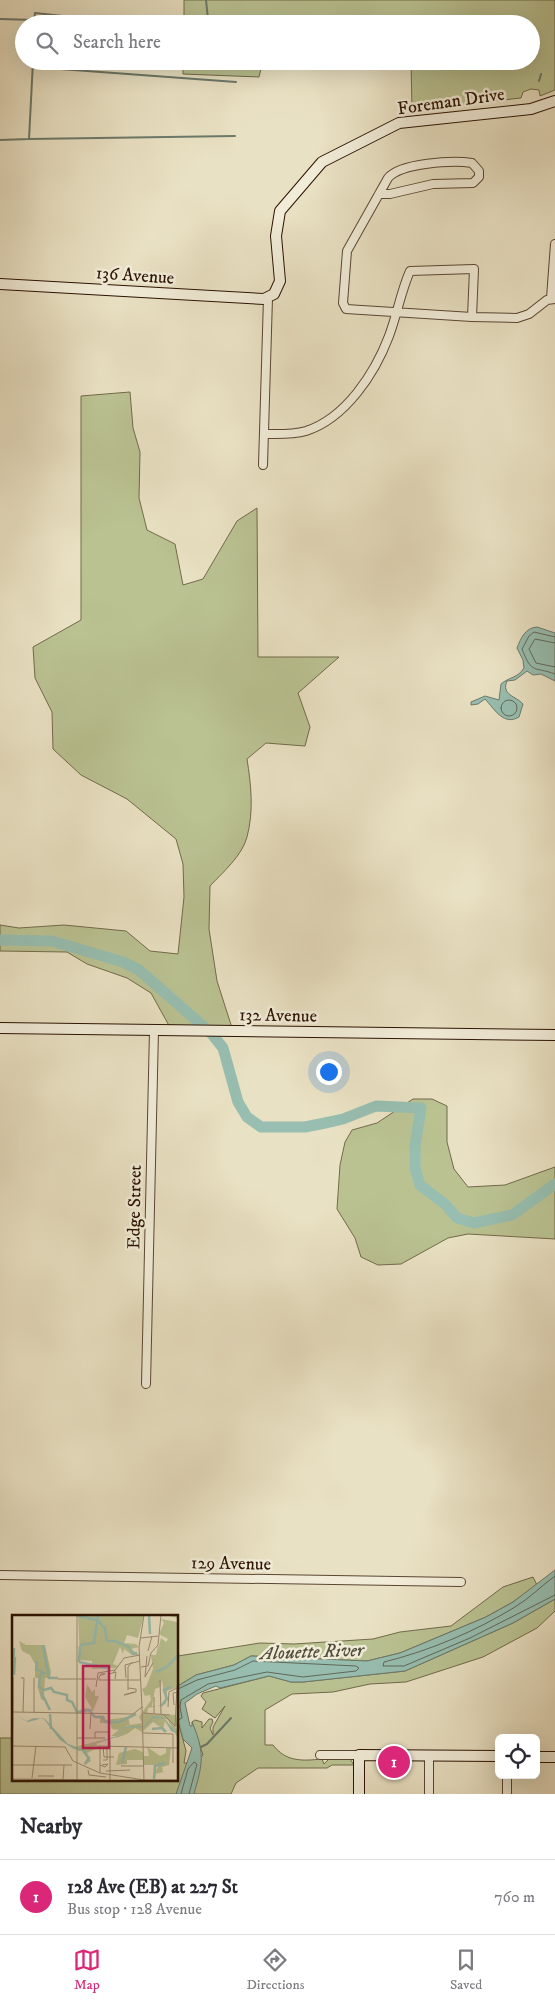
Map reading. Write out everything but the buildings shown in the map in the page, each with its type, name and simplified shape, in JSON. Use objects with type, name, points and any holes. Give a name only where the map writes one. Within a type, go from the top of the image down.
[{"type":"street","name":"Foreman Drive","points":[[263,464],[268,298],[277,290],[280,281],[276,236],[280,211],[322,162],[399,123],[531,109],[555,101]]},
{"type":"street","points":[[379,194],[390,194],[433,184],[473,183],[479,177],[479,171],[472,163],[462,162],[419,166],[392,173],[379,194],[347,251],[343,303],[346,309],[353,311],[472,317],[523,317],[553,299],[555,244]]},
{"type":"street","points":[[264,434],[286,434],[305,431],[337,412],[364,383],[374,368],[390,334],[395,312],[410,271],[474,269],[472,317]]},
{"type":"street","name":"136 Avenue","points":[[0,284],[256,300],[268,298]]},
{"type":"street","name":"132 Avenue","points":[[0,1028],[555,1035]]},
{"type":"street","name":"Edge Street","points":[[146,1384],[154,1030]]},
{"type":"street","name":"129 Avenue","points":[[0,1575],[461,1582]]},
{"type":"street","points":[[320,1755],[495,1756]]},
{"type":"street","points":[[359,1755],[359,1794]]},
{"type":"street","points":[[429,1756],[429,1794]]},
{"type":"street","points":[[540,1757],[555,1757]]},
{"type":"street","points":[[507,1779],[507,1794]]},
{"type":"green space","points":[[184,0],[555,0],[555,90],[540,96],[539,90],[531,89],[523,92],[521,98],[412,110],[411,70],[540,70],[540,15],[184,15]]},
{"type":"green space","points":[[183,70],[261,70],[259,77],[183,74]]},
{"type":"green space","points":[[130,392],[133,428],[140,452],[139,498],[147,530],[175,544],[183,585],[203,579],[237,521],[257,508],[258,657],[339,657],[298,693],[310,727],[305,746],[266,743],[247,759],[251,788],[251,807],[245,844],[237,857],[210,886],[209,929],[217,981],[233,1031],[172,1031],[151,993],[127,978],[87,964],[67,952],[0,951],[0,925],[19,928],[64,925],[126,931],[150,951],[178,954],[184,897],[183,864],[176,839],[127,799],[81,775],[53,749],[52,712],[35,678],[33,647],[81,620],[81,396]]},
{"type":"green space","points":[[413,1099],[432,1099],[447,1106],[447,1142],[454,1169],[468,1187],[505,1185],[555,1167],[555,1239],[468,1234],[448,1238],[401,1264],[378,1265],[361,1257],[355,1238],[337,1209],[340,1165],[345,1142],[352,1130],[377,1123]]},
{"type":"green space","points":[[533,1577],[537,1585],[513,1602],[486,1617],[400,1653],[367,1661],[251,1656],[234,1665],[196,1675],[179,1685],[179,1656],[260,1643],[294,1644],[373,1639],[400,1632],[451,1626],[503,1587]]},
{"type":"green space","points":[[555,1599],[555,1611],[537,1628],[483,1657],[406,1682],[370,1684],[333,1692],[292,1694],[265,1710],[265,1745],[273,1745],[283,1755],[295,1759],[322,1759],[324,1764],[330,1758],[350,1759],[354,1765],[332,1765],[327,1768],[258,1768],[236,1783],[231,1794],[0,1794],[0,1738],[12,1738],[12,1782],[179,1782],[179,1725],[186,1751],[184,1763],[194,1763],[203,1755],[192,1722],[195,1720],[202,1722],[202,1728],[209,1719],[212,1719],[213,1722],[210,1728],[213,1735],[213,1727],[225,1706],[215,1718],[202,1709],[206,1702],[201,1696],[203,1693],[269,1676],[291,1682],[303,1682],[405,1671],[513,1623]]},
{"type":"water","points":[[537,627],[555,633],[555,681],[541,674],[533,675],[527,671],[515,680],[507,681],[506,689],[510,695],[523,704],[519,717],[514,719],[509,720],[500,716],[485,699],[478,704],[471,705],[471,702],[485,696],[499,700],[501,684],[519,674],[524,668],[523,660],[517,648],[520,641],[526,631]]},
{"type":"water","points":[[555,1570],[555,1599],[513,1623],[405,1671],[303,1682],[291,1682],[269,1676],[220,1688],[216,1686],[197,1694],[185,1703],[190,1726],[192,1726],[192,1722],[199,1742],[201,1765],[194,1794],[176,1794],[192,1748],[183,1739],[179,1725],[179,1685],[196,1675],[234,1665],[251,1656],[367,1661],[400,1653],[486,1617],[513,1602]]},
{"type":"waterway","points":[[206,0],[208,15]]},
{"type":"waterway","points":[[35,15],[35,13],[53,15]]},
{"type":"waterway","points":[[0,19],[15,19]]},
{"type":"waterway","points":[[0,140],[29,139],[33,70]]},
{"type":"waterway","points":[[74,70],[236,82]]},
{"type":"waterway","points":[[539,81],[541,74]]},
{"type":"waterway","points":[[29,139],[235,136]]},
{"type":"waterway","points":[[0,940],[52,941],[123,962],[139,970],[212,1034],[223,1048],[238,1102],[247,1117],[261,1127],[305,1127],[343,1119],[376,1106],[421,1108],[415,1146],[415,1168],[420,1185],[446,1205],[457,1218],[474,1223],[512,1215],[555,1184]]},
{"type":"waterway","points":[[201,1747],[207,1744],[231,1718]]},
{"type":"place","name":"128 Ave (EB) at 227 St","points":[[394,1762]]},
{"type":"water label","name":"Alouette River","points":[[312,1652]]}]
